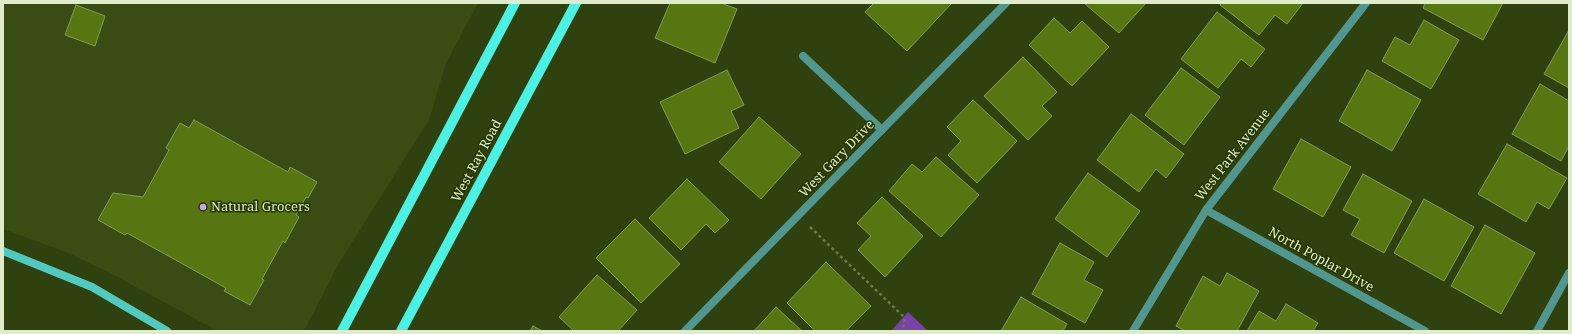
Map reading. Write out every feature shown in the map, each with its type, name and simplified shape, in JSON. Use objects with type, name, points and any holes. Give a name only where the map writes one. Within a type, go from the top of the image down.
[{"type":"main road","points":[[342,331],[515,3]]},
{"type":"main road","name":"West Ray Road","points":[[401,331],[576,3]]},
{"type":"street","name":"West Gary Drive","points":[[685,331],[1006,3]]},
{"type":"street","name":"West Park Avenue","points":[[1133,331],[1206,210],[1366,3]]},
{"type":"street","points":[[802,56],[882,130]]},
{"type":"street","name":"North Poplar Drive","points":[[1206,210],[1425,331]]},
{"type":"street","points":[[3,251],[92,286],[167,331]]},
{"type":"street","points":[[1537,331],[1569,273]]},
{"type":"path","points":[[799,215],[815,233],[904,317],[906,323],[901,331]]},
{"type":"shaded area","points":[[3,3],[478,3],[446,63],[429,120],[339,263],[304,331],[218,331],[108,272],[66,252],[3,229]]},
{"type":"shaded area","points":[[908,312],[928,331],[891,331]]},
{"type":"building","points":[[670,3],[721,3],[737,9],[715,63],[655,38]]},
{"type":"building","points":[[874,3],[952,3],[907,51],[865,12]]},
{"type":"building","points":[[1084,3],[1146,3],[1119,33]]},
{"type":"building","points":[[1221,3],[1303,3],[1287,24],[1275,15],[1259,35],[1220,5]]},
{"type":"building","points":[[1425,3],[1503,3],[1483,40],[1423,8]]},
{"type":"building","points":[[76,5],[105,16],[95,46],[65,35]]},
{"type":"building","points":[[1217,12],[1265,49],[1251,67],[1241,59],[1218,88],[1181,59]]},
{"type":"building","points":[[1054,18],[1070,33],[1082,21],[1109,47],[1072,86],[1029,45]]},
{"type":"building","points":[[1424,20],[1459,40],[1431,89],[1382,61],[1395,37],[1410,45]]},
{"type":"building","points":[[1569,30],[1569,88],[1544,74]]},
{"type":"building","points":[[1023,57],[1057,92],[1042,106],[1052,116],[1028,140],[984,96]]},
{"type":"building","points":[[1181,68],[1220,97],[1184,145],[1145,115]]},
{"type":"building","points":[[727,70],[744,105],[731,111],[739,128],[685,154],[660,102]]},
{"type":"building","points":[[1367,70],[1421,100],[1392,151],[1339,121]]},
{"type":"building","points":[[1540,84],[1569,101],[1569,146],[1561,161],[1512,134]]},
{"type":"building","points":[[973,100],[1017,141],[977,183],[948,155],[961,141],[947,127]]},
{"type":"building","points":[[1131,114],[1184,154],[1166,178],[1156,169],[1139,192],[1097,160]]},
{"type":"building","points":[[759,117],[801,154],[761,199],[719,162]]},
{"type":"building","name":"Natural Grocers","points":[[194,120],[288,172],[290,167],[317,182],[308,198],[306,197],[296,215],[299,217],[285,243],[283,241],[262,279],[264,280],[250,305],[224,291],[226,288],[127,233],[125,235],[98,220],[113,193],[143,197],[169,150],[166,148],[180,123],[189,128]]},
{"type":"building","points":[[1301,139],[1351,167],[1323,217],[1273,189]]},
{"type":"building","points":[[1507,144],[1567,178],[1549,209],[1537,202],[1526,222],[1478,194]]},
{"type":"building","points":[[936,157],[979,195],[941,237],[889,191],[912,164],[922,172]]},
{"type":"building","points":[[1088,173],[1140,211],[1107,257],[1055,219]]},
{"type":"building","points":[[1363,174],[1412,201],[1384,253],[1351,235],[1360,219],[1343,210]]},
{"type":"building","points":[[687,179],[729,220],[715,233],[706,224],[681,250],[649,218]]},
{"type":"building","points":[[882,197],[923,236],[885,277],[858,250],[871,236],[857,223]]},
{"type":"building","points":[[1424,199],[1474,227],[1444,281],[1394,253]]},
{"type":"building","points":[[635,219],[680,264],[641,303],[596,258]]},
{"type":"building","points":[[1485,225],[1535,253],[1501,314],[1451,286]]},
{"type":"building","points":[[1060,243],[1094,262],[1084,280],[1103,290],[1085,323],[1032,294]]},
{"type":"building","points":[[826,262],[871,306],[846,331],[815,331],[787,303]]},
{"type":"building","points":[[1227,273],[1259,291],[1237,331],[1185,331],[1176,326],[1203,276],[1220,286]]},
{"type":"building","points":[[597,275],[637,310],[618,331],[574,331],[559,317]]},
{"type":"building","points":[[1021,297],[1067,324],[1063,331],[1001,331]]},
{"type":"building","points":[[1286,304],[1318,323],[1313,331],[1247,331],[1259,311],[1276,321]]},
{"type":"building","points":[[776,307],[802,331],[754,331]]},
{"type":"building","points":[[533,326],[542,331],[530,331]]},
{"type":"place","name":"Natural Grocers","points":[[203,207]]}]
